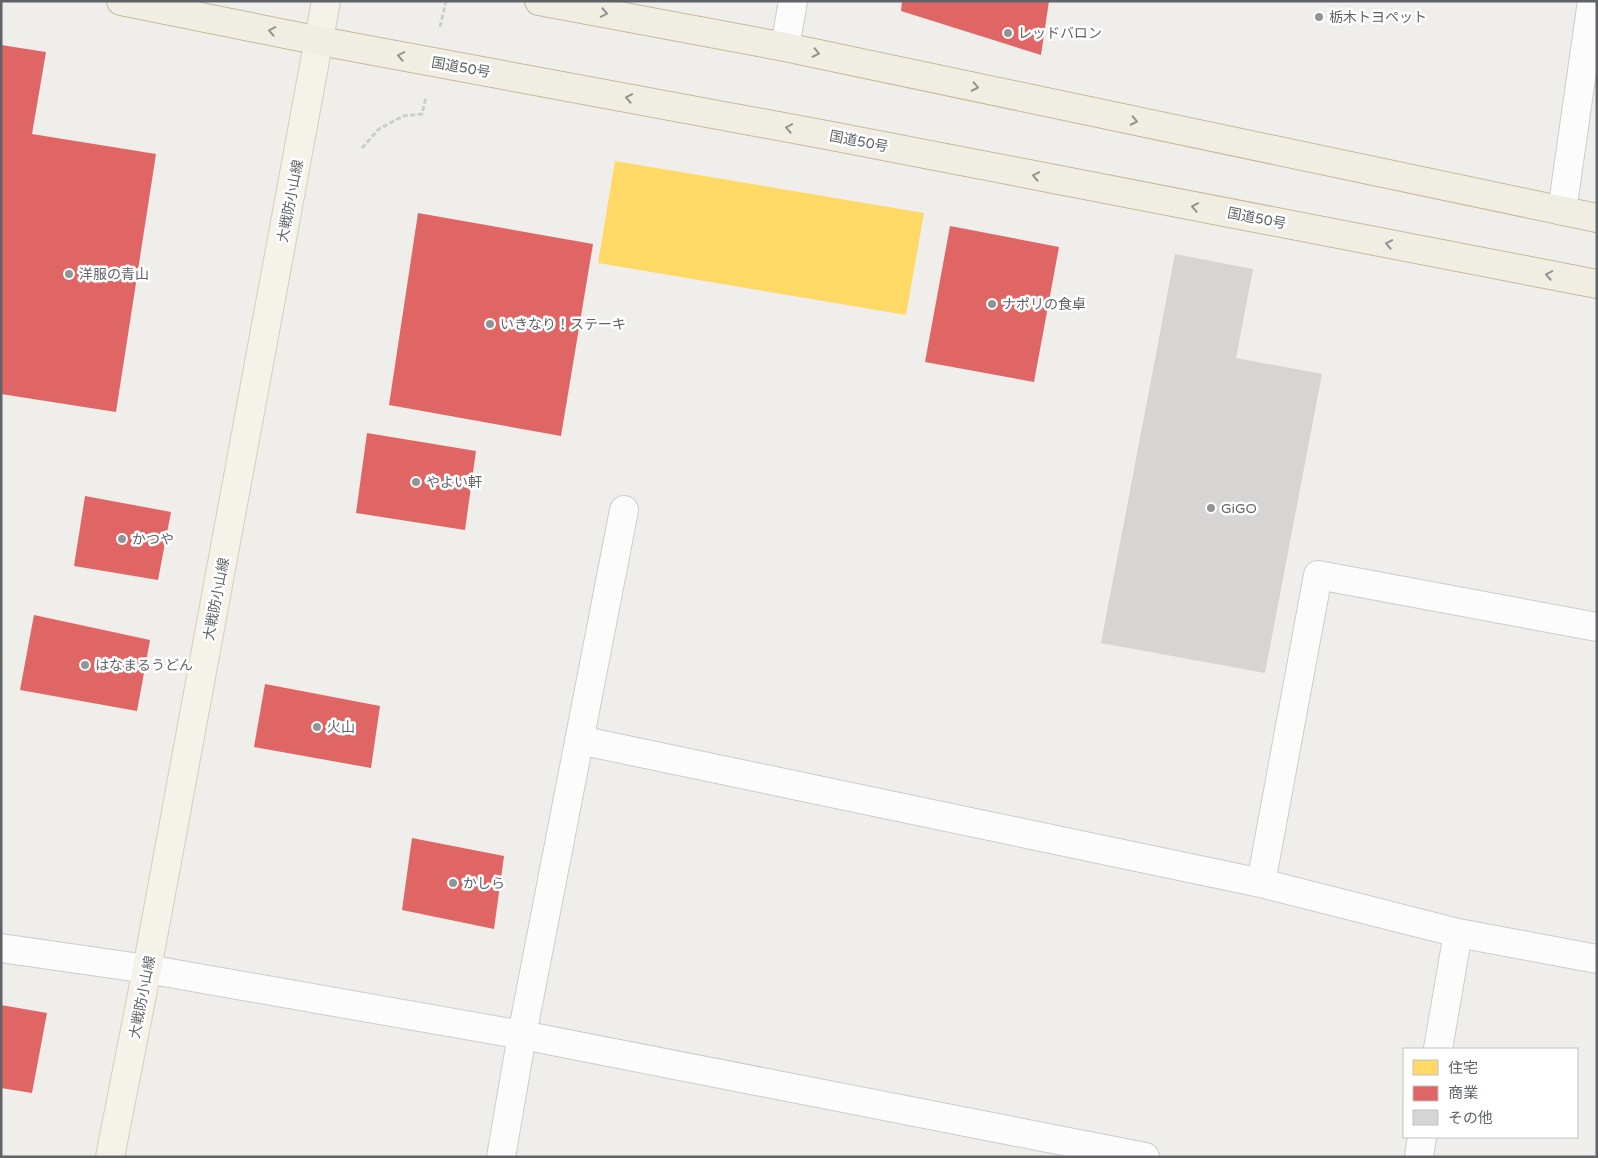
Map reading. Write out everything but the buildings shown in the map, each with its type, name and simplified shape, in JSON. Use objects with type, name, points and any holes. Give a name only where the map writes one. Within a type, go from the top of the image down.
[{"type":"highway","name":"国道50号","points":[[121,1],[320,41],[837,137],[1597,284]]},
{"type":"highway","points":[[539,1],[786,47],[1597,218]]},
{"type":"main road","name":"大戦防小山線","points":[[110,1157],[147,969],[326,1]]},
{"type":"street","points":[[786,47],[793,1]]},
{"type":"street","points":[[1562,211],[1592,1]]},
{"type":"street","points":[[501,1157],[522,1034],[624,510]]},
{"type":"street","points":[[1261,883],[1318,575],[1597,627]]},
{"type":"street","points":[[579,740],[1261,883],[1458,933],[1597,960]]},
{"type":"street","points":[[1438,1048],[1458,933]]},
{"type":"street","points":[[1,948],[147,969],[522,1034],[1145,1157]]},
{"type":"street","points":[[1419,1157],[1422,1138]]},
{"type":"path","points":[[362,148],[379,130],[403,116],[422,114]]},
{"type":"place","name":"栃木トヨペット","points":[[1319,17]]},
{"type":"place","name":"レッドバロン","points":[[1008,33]]},
{"type":"place","name":"洋服の青山","points":[[69,274]]},
{"type":"place","name":"ナポリの食卓","points":[[992,304]]},
{"type":"place","name":"いきなり！ステーキ","points":[[490,324]]},
{"type":"place","name":"やよい軒","points":[[416,482]]},
{"type":"place","name":"GiGO","points":[[1211,508]]},
{"type":"place","name":"かつや","points":[[122,539]]},
{"type":"place","name":"はなまるうどん","points":[[85,665]]},
{"type":"place","name":"火山","points":[[317,727]]},
{"type":"place","name":"かしら","points":[[453,883]]}]
